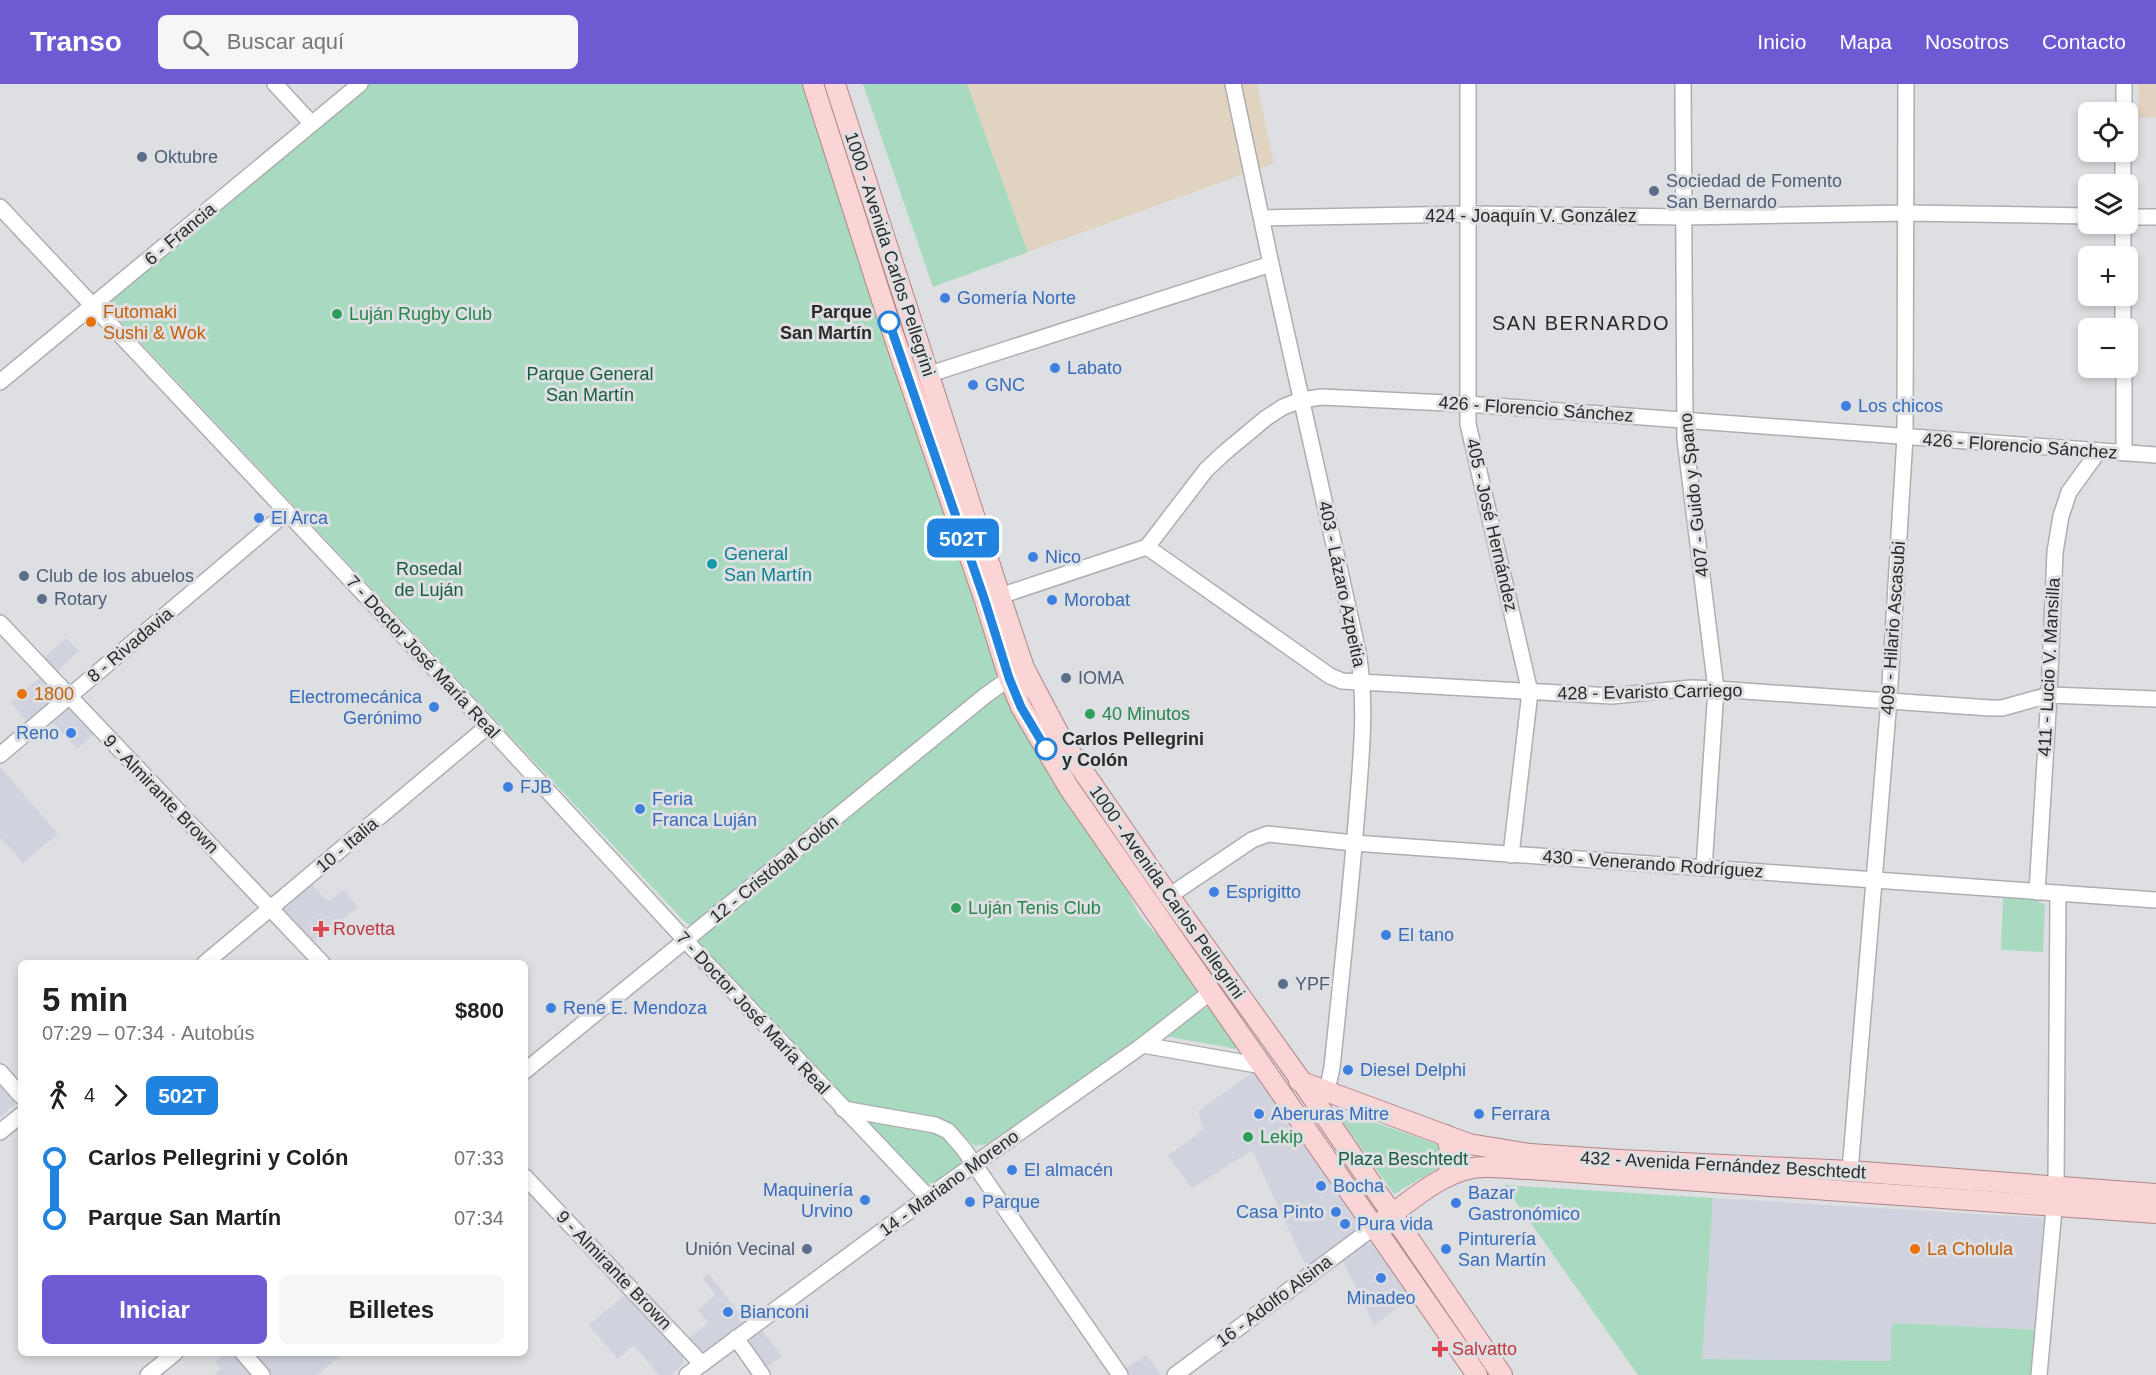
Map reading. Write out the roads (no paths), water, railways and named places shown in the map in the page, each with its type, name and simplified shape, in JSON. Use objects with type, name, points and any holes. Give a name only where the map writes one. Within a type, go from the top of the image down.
[{"type":"main road","name":"1000 - Avenida Carlos Pellegrini","points":[[813,84],[893,334],[992,598],[1017,673],[1021,707],[1069,788],[1477,1375]]},
{"type":"main road","name":"1000 - Avenida Carlos Pellegrini","points":[[835,84],[930,374],[992,598]]},
{"type":"main road","name":"1000 - Avenida Carlos Pellegrini","points":[[1017,673],[1169,896],[1302,1082],[1502,1375]]},
{"type":"main road","points":[[1263,1066],[1302,1082]]},
{"type":"main road","name":"432 - Avenida Fernández Beschtedt","points":[[1302,1082],[1485,1148],[1530,1154],[1620,1160],[1850,1171],[2055,1196],[2156,1213]]},
{"type":"main road","points":[[1446,1135],[1452,1153],[1452,1163],[1447,1177]]},
{"type":"main road","name":"432 - Avenida Fernández Beschtedt","points":[[1374,1227],[1431,1186],[1447,1177],[1474,1168],[2055,1196],[2156,1194]]},
{"type":"street","points":[[275,84],[312,124]]},
{"type":"street","name":"6 - Francia","points":[[0,382],[360,84]]},
{"type":"street","name":"403 - Lázaro Azpeitia","points":[[1233,84],[1364,683],[1364,720],[1354,843],[1334,1056],[1327,1091]]},
{"type":"street","name":"405 - José Hernández","points":[[1468,84],[1468,424],[1530,692],[1511,855]]},
{"type":"street","name":"407 - Guido y Spano","points":[[1683,84],[1684,420],[1716,689],[1704,868]]},
{"type":"street","name":"409 - Hilario Ascasubi","points":[[1850,1171],[1889,700],[1905,437],[1906,84]]},
{"type":"street","points":[[2124,84],[2124,102]]},
{"type":"street","name":"7 - Doctor José María Real","points":[[0,207],[488,726],[843,1109],[928,1197]]},
{"type":"street","name":"424 - Joaquín V. González","points":[[1262,218],[1468,214],[1684,217],[1907,213],[2078,216]]},
{"type":"street","points":[[2138,217],[2156,217]]},
{"type":"street","points":[[930,374],[1271,264]]},
{"type":"street","points":[[2124,378],[2124,453]]},
{"type":"street","name":"426 - Florencio Sánchez","points":[[1147,547],[1212,465],[1266,418],[1283,407],[1301,400],[1322,397],[1467,404],[2156,455]]},
{"type":"street","name":"411 - Lucio V. Mansilla","points":[[2037,892],[2058,529],[2069,492],[2098,452]]},
{"type":"street","name":"8 - Rivadavia","points":[[0,754],[287,512]]},
{"type":"street","points":[[992,598],[1147,547]]},
{"type":"street","name":"428 - Evaristo Carriego","points":[[1147,547],[1330,676],[1342,681],[1629,696],[1691,688],[1716,689],[1996,708],[2049,694],[2156,699]]},
{"type":"street","name":"9 - Almirante Brown","points":[[0,623],[319,960]]},
{"type":"street","name":"12 - Cristóbal Colón","points":[[528,1069],[1017,673]]},
{"type":"street","name":"10 - Italia","points":[[209,960],[488,726]]},
{"type":"street","name":"430 - Venerando Rodríguez","points":[[1169,896],[1252,840],[1268,834],[1511,855],[2156,900]]},
{"type":"street","points":[[2039,1375],[2055,1196],[2058,893]]},
{"type":"street","name":"14 - Mariano Moreno","points":[[687,1375],[928,1197],[1143,1045],[1212,992]]},
{"type":"street","points":[[1143,1045],[1263,1066]]},
{"type":"street","points":[[0,1072],[18,1093]]},
{"type":"street","name":"7 - Doctor José María Real","points":[[843,1109],[935,1125],[948,1131],[963,1148],[1120,1375]]},
{"type":"street","points":[[0,1132],[18,1117]]},
{"type":"street","name":"9 - Almirante Brown","points":[[528,1180],[702,1364]]},
{"type":"street","name":"16 - Adolfo Alsina","points":[[1175,1375],[1374,1227]]},
{"type":"street","points":[[736,1338],[762,1375]]},
{"type":"street","points":[[148,1375],[171,1356]]},
{"type":"street","points":[[246,1356],[262,1375]]},
{"type":"place","name":"Oktubre","points":[[142,157]]},
{"type":"place","name":"Sociedad de Fomento San Bernardo","points":[[1654,191]]},
{"type":"place","name":"Gomería Norte","points":[[945,298]]},
{"type":"place","name":"Luján Rugby Club","points":[[337,314]]},
{"type":"place","name":"Futomaki Sushi & Wok","points":[[91,322]]},
{"type":"place","name":"Parque San Martín","points":[[889,322]]},
{"type":"place","name":"Labato","points":[[1055,368]]},
{"type":"place","name":"GNC","points":[[973,385]]},
{"type":"place","name":"Los chicos","points":[[1846,406]]},
{"type":"place","name":"El Arca","points":[[259,518]]},
{"type":"place","name":"Nico","points":[[1033,557]]},
{"type":"place","name":"General San Martín","points":[[712,564]]},
{"type":"place","name":"Club de los abuelos","points":[[24,576]]},
{"type":"place","name":"Rotary","points":[[42,599]]},
{"type":"place","name":"Morobat","points":[[1052,600]]},
{"type":"place","name":"IOMA","points":[[1066,678]]},
{"type":"place","name":"1800","points":[[22,694]]},
{"type":"place","name":"Electromecánica Gerónimo","points":[[434,707]]},
{"type":"place","name":"40 Minutos","points":[[1090,714]]},
{"type":"place","name":"Reno","points":[[71,733]]},
{"type":"place","name":"Carlos Pellegrini y Colón","points":[[1046,749]]},
{"type":"place","name":"FJB","points":[[508,787]]},
{"type":"place","name":"Feria Franca Luján","points":[[640,809]]},
{"type":"place","name":"Esprigitto","points":[[1214,892]]},
{"type":"place","name":"Luján Tenis Club","points":[[956,908]]},
{"type":"place","name":"Rovetta","points":[[321,929]]},
{"type":"place","name":"El tano","points":[[1386,935]]},
{"type":"place","name":"YPF","points":[[1283,984]]},
{"type":"place","name":"Rene E. Mendoza","points":[[551,1008]]},
{"type":"place","name":"Diesel Delphi","points":[[1348,1070]]},
{"type":"place","name":"Aberuras Mitre","points":[[1259,1114]]},
{"type":"place","name":"Ferrara","points":[[1479,1114]]},
{"type":"place","name":"Lekip","points":[[1248,1137]]},
{"type":"place","name":"El almacén","points":[[1012,1170]]},
{"type":"place","name":"Bocha","points":[[1321,1186]]},
{"type":"place","name":"Maquinería Urvino","points":[[865,1200]]},
{"type":"place","name":"Parque","points":[[970,1202]]},
{"type":"place","name":"Bazar Gastronómico","points":[[1456,1203]]},
{"type":"place","name":"Casa Pinto","points":[[1336,1212]]},
{"type":"place","name":"Pura vida","points":[[1345,1224]]},
{"type":"place","name":"Unión Vecinal","points":[[807,1249]]},
{"type":"place","name":"Pinturería San Martín","points":[[1446,1249]]},
{"type":"place","name":"La Cholula","points":[[1915,1249]]},
{"type":"place","name":"Minadeo","points":[[1381,1278]]},
{"type":"place","name":"Bianconi","points":[[728,1312]]},
{"type":"place","name":"Salvatto","points":[[1440,1349]]},
{"type":"district","name":"SAN BERNARDO","points":[[1581,323]]},
{"type":"park label","name":"Parque General San Martín","points":[[590,384]]},
{"type":"park label","name":"Rosedal de Luján","points":[[429,579]]},
{"type":"park label","name":"Plaza Beschtedt","points":[[1403,1159]]}]
